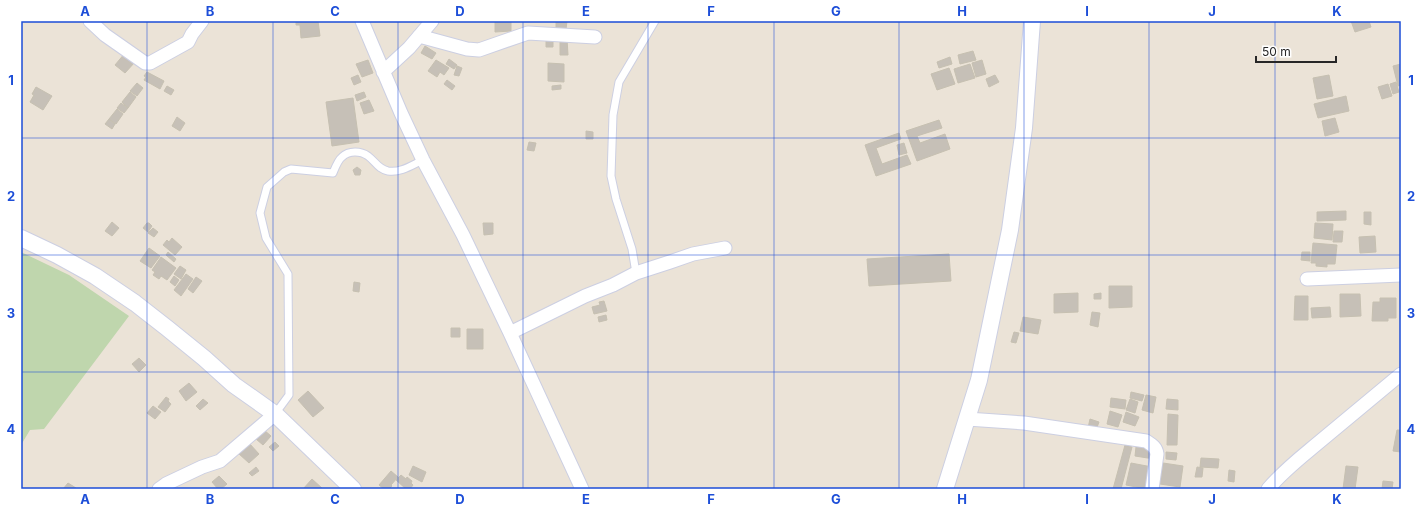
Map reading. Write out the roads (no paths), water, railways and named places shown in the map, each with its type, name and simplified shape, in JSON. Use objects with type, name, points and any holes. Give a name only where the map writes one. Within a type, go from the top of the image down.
[{"type":"street","points":[[90,21],[105,35],[145,63],[150,63],[188,42],[202,21]]},
{"type":"street","points":[[362,21],[383,72],[423,160],[510,333],[582,489]]},
{"type":"street","points":[[383,72],[409,48],[432,21]]},
{"type":"street","points":[[945,489],[980,380],[1010,230],[1024,128],[1032,21]]},
{"type":"street","points":[[419,36],[467,49],[479,50],[528,33],[595,37]]},
{"type":"street","points":[[21,238],[57,255],[95,276],[135,303],[204,358],[234,385],[275,414],[353,489]]},
{"type":"street","points":[[510,333],[636,273],[693,254],[725,248]]},
{"type":"street","points":[[1307,279],[1401,275]]},
{"type":"street","points":[[1268,489],[1278,477],[1294,463],[1401,374]]},
{"type":"street","points":[[159,489],[166,484],[202,467],[220,461],[275,414]]},
{"type":"street","points":[[967,419],[1024,423],[1146,441],[1152,444],[1156,449],[1157,454],[1152,489]]},
{"type":"lane","points":[[636,273],[632,249],[616,199],[611,176],[613,114],[619,82],[655,21]]},
{"type":"lane","points":[[275,414],[289,395],[288,274],[266,238],[260,213],[267,187],[284,172],[292,169],[333,173],[342,156],[351,152],[360,152],[369,157],[380,168],[388,171],[401,171],[423,160]]}]
